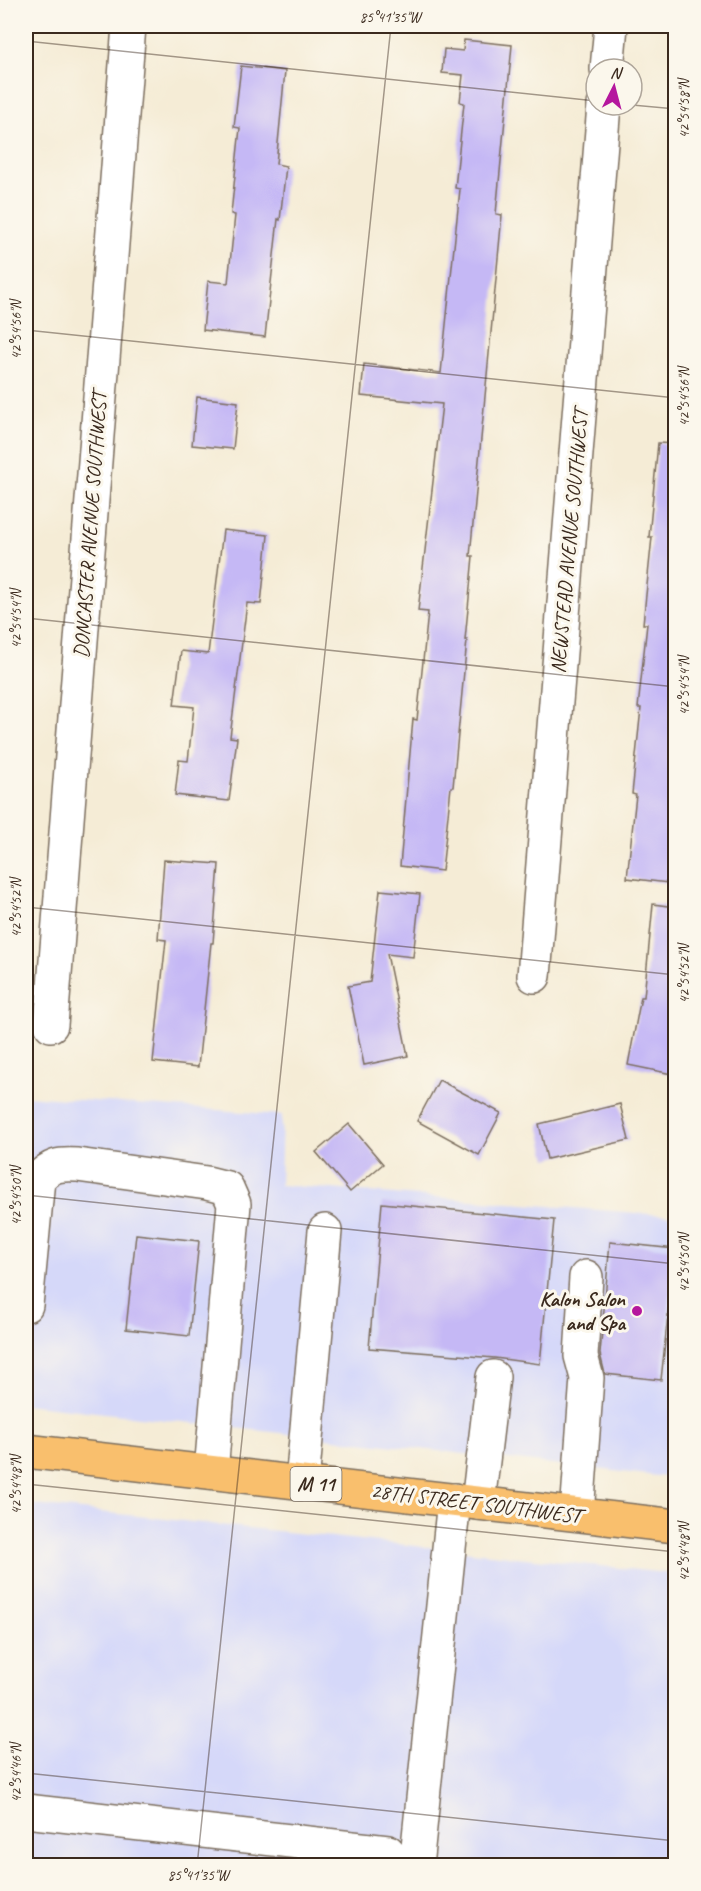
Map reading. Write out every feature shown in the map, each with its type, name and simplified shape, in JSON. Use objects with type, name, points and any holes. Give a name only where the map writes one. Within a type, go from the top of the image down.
[{"type":"main road","name":"28TH STREET SOUTHWEST","points":[[26,1450],[675,1526]]},
{"type":"street","name":"DONCASTER AVENUE SOUTHWEST","points":[[51,1025],[129,26]]},
{"type":"street","points":[[608,57],[610,26]]},
{"type":"street","name":"NEWSTEAD AVENUE SOUTHWEST","points":[[534,976],[603,117]]},
{"type":"street","points":[[26,1291],[38,1179],[47,1169],[57,1164],[77,1165],[227,1188],[234,1204],[211,1472]]},
{"type":"street","points":[[302,1483],[325,1231]]},
{"type":"street","points":[[577,1514],[588,1378],[581,1356],[585,1277]]},
{"type":"street","points":[[416,1866],[466,1502],[493,1377]]},
{"type":"street","points":[[26,1811],[388,1852],[400,1866]]},
{"type":"shaded area","points":[[26,1096],[282,1115],[280,1185],[675,1216],[675,1478],[26,1404]]},
{"type":"shaded area","points":[[26,1504],[675,1574],[675,1865],[26,1865]]},
{"type":"building","points":[[464,40],[512,45],[496,214],[502,215],[470,556],[473,556],[465,640],[467,640],[453,787],[451,787],[442,871],[400,866],[413,719],[417,720],[428,612],[418,611],[442,404],[361,396],[364,364],[441,373],[460,189],[455,188],[464,103],[460,102],[463,75],[442,73],[444,49],[463,51]]},
{"type":"building","points":[[241,66],[285,71],[276,164],[286,166],[265,337],[203,330],[208,281],[228,283],[235,215],[231,214],[240,128],[234,127]]},
{"type":"building","points":[[197,397],[238,402],[233,449],[192,445]]},
{"type":"building","points":[[658,443],[675,444],[675,791],[668,883],[627,878],[636,795],[632,794],[641,708],[638,708],[647,624],[643,624]]},
{"type":"building","points":[[223,530],[268,535],[261,604],[247,603],[230,737],[237,738],[229,801],[175,795],[179,760],[188,761],[194,707],[174,705],[181,651],[208,654]]},
{"type":"building","points":[[164,860],[219,864],[213,943],[211,943],[198,1067],[153,1062],[166,940],[158,939]]},
{"type":"building","points":[[380,890],[420,894],[413,957],[387,954],[408,1056],[364,1065],[348,986],[370,982]]},
{"type":"building","points":[[653,904],[675,907],[675,1054],[672,1074],[628,1065],[641,997],[644,997]]},
{"type":"building","points":[[439,1080],[501,1113],[479,1155],[417,1121]]},
{"type":"building","points":[[620,1104],[629,1140],[547,1159],[539,1124]]},
{"type":"building","points":[[349,1124],[383,1164],[350,1192],[316,1152]]},
{"type":"building","points":[[382,1203],[554,1220],[540,1364],[369,1348]]},
{"type":"building","points":[[136,1234],[199,1241],[189,1336],[126,1329]]},
{"type":"building","points":[[610,1242],[675,1249],[661,1380],[605,1374],[600,1354]]},
{"type":"place","name":"Kalon Salon and Spa","points":[[637,1311]]}]
